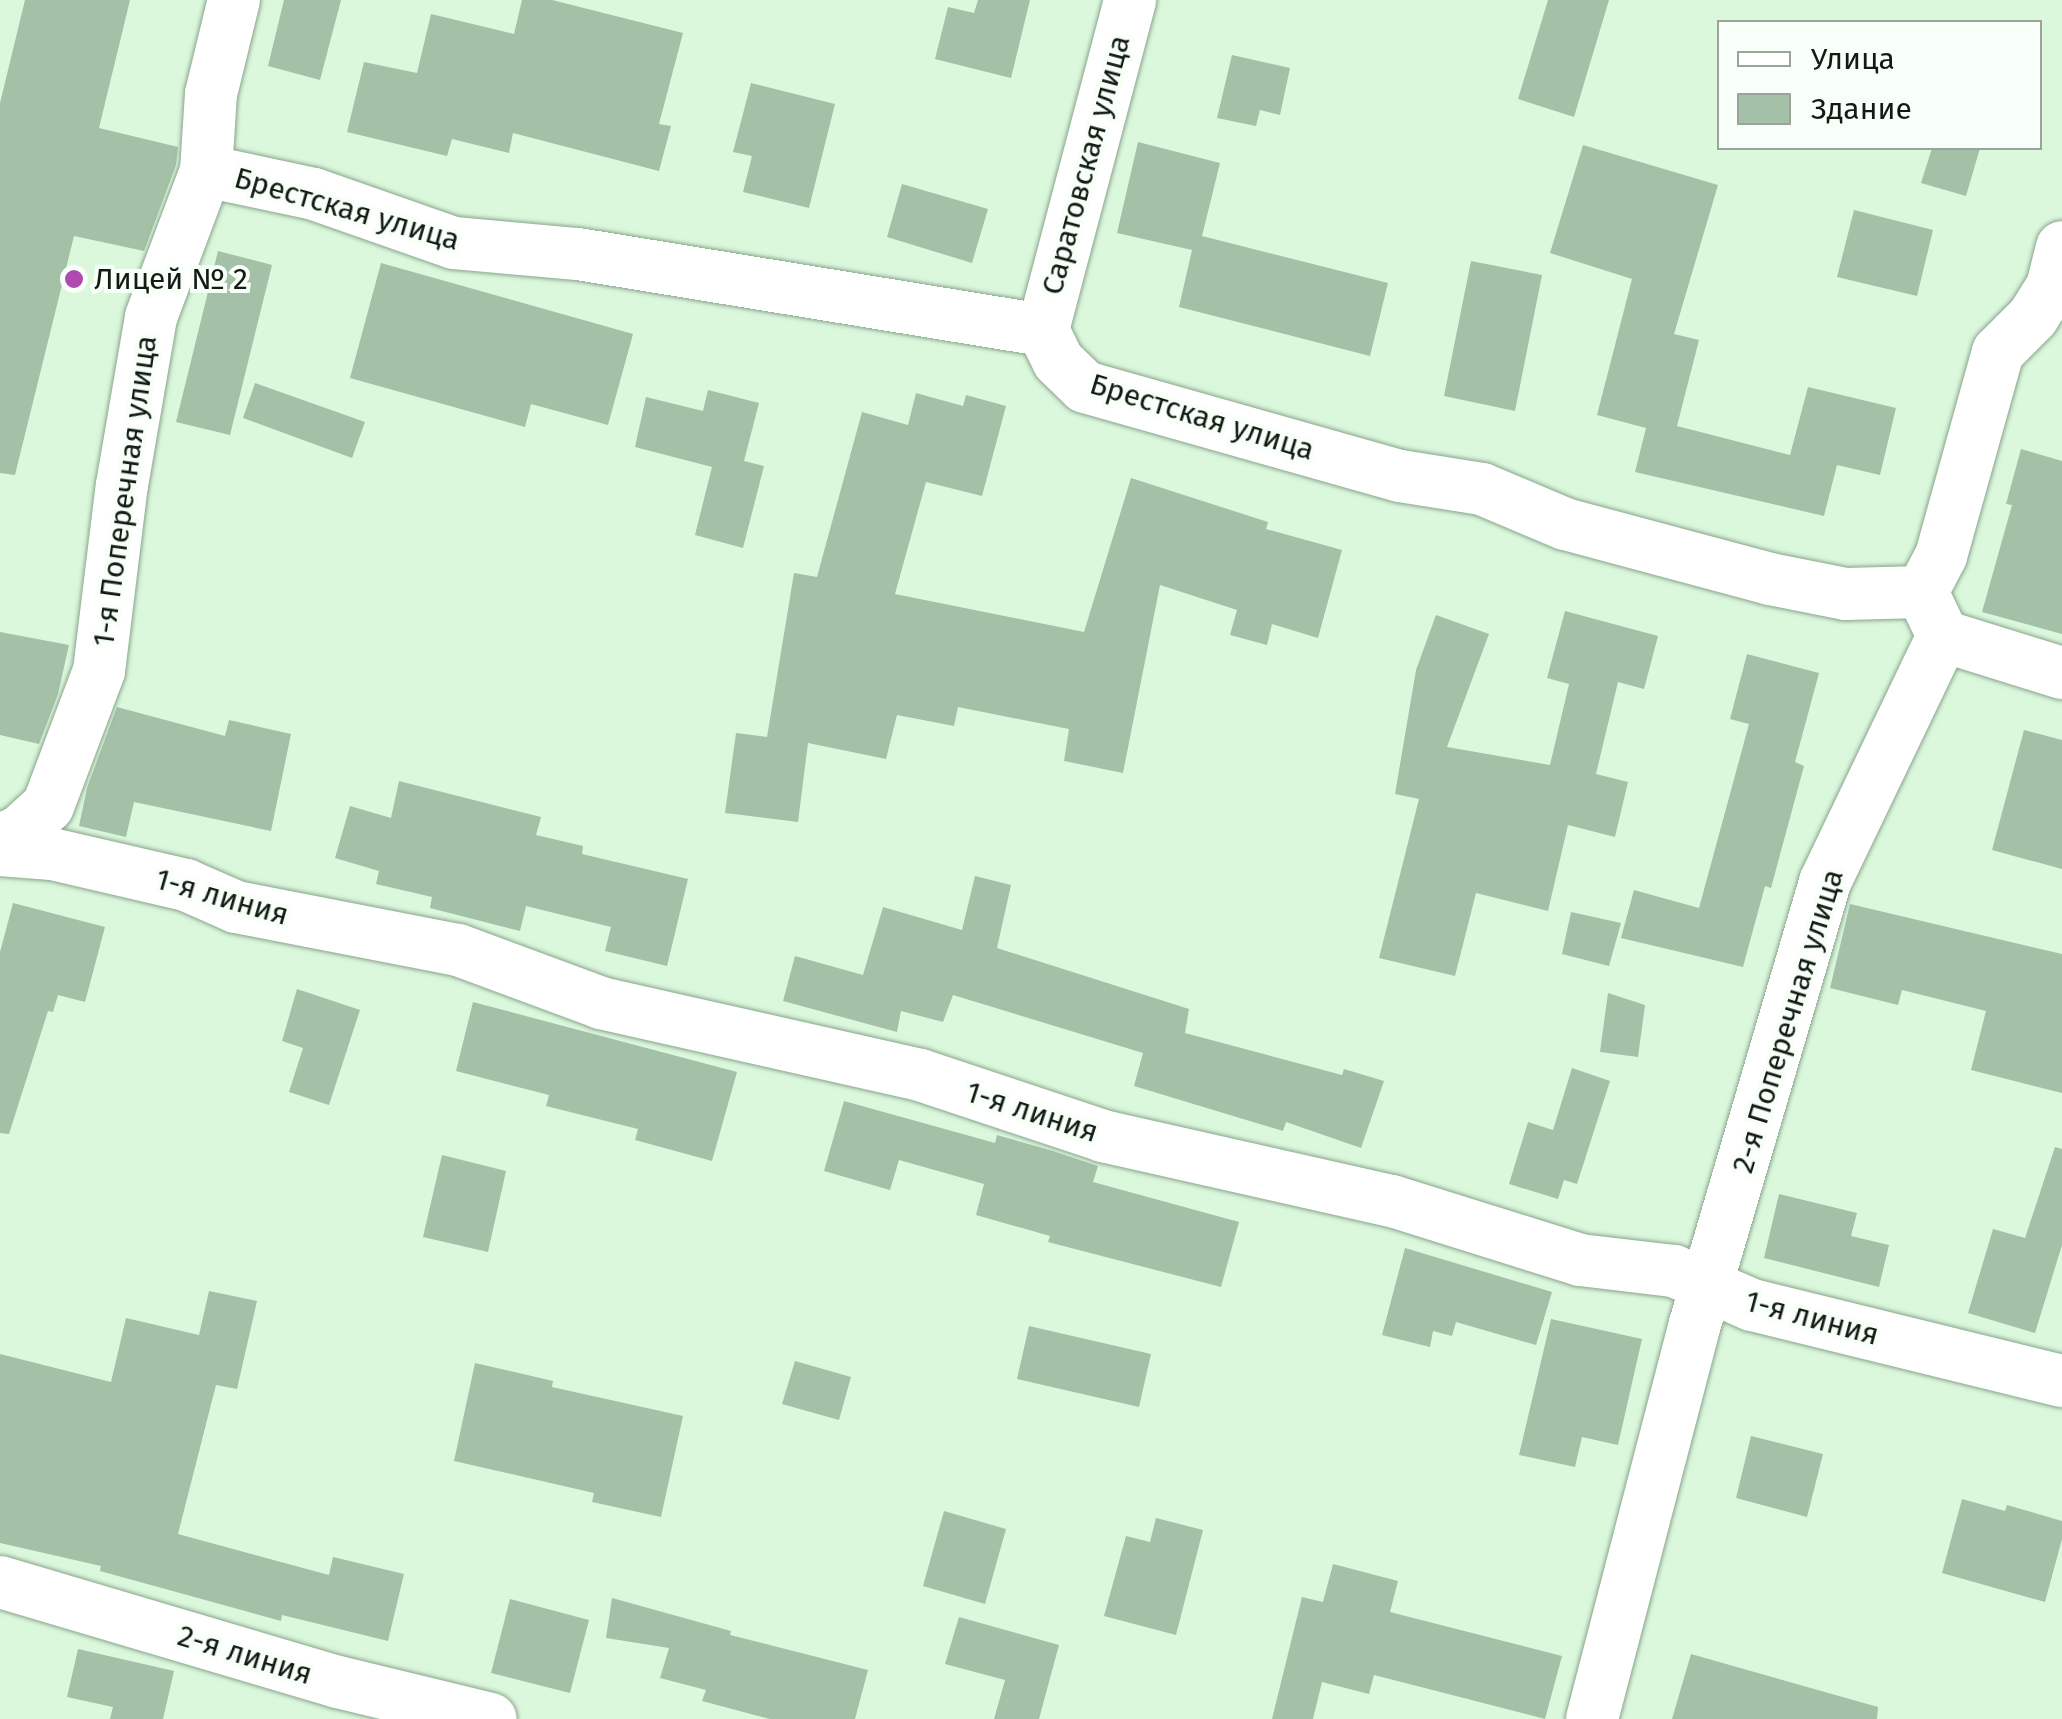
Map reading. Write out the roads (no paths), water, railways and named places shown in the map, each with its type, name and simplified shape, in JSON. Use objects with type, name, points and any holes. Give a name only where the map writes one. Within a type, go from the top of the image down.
[{"type":"street","name":"1-я Поперечная улица","points":[[0,840],[19,832],[48,806],[99,671],[122,486],[151,316],[206,170],[211,94],[234,0]]},
{"type":"street","name":"Саратовская улица","points":[[1043,330],[1130,0]]},
{"type":"street","name":"Брестская улица","points":[[206,170],[314,194],[454,243],[578,254],[1043,330],[1058,361],[1085,387],[1400,476],[1482,489],[1565,524],[1770,579],[1933,614],[2062,673]]},
{"type":"street","name":"2-я Поперечная улица","points":[[1592,1719],[1708,1285],[1825,882],[1933,614],[1940,556],[1998,352],[2033,317],[2052,287],[2062,247]]},
{"type":"street","name":"1-я линия","points":[[0,850],[52,854],[186,884],[236,908],[458,950],[601,1003],[920,1075],[1103,1136],[1392,1201],[1580,1260],[1674,1270],[1752,1305],[2062,1381]]},
{"type":"street","name":"2-я линия","points":[[0,1582],[338,1682],[492,1719]]},
{"type":"place","name":"Лицей № 2","points":[[74,279]]}]
